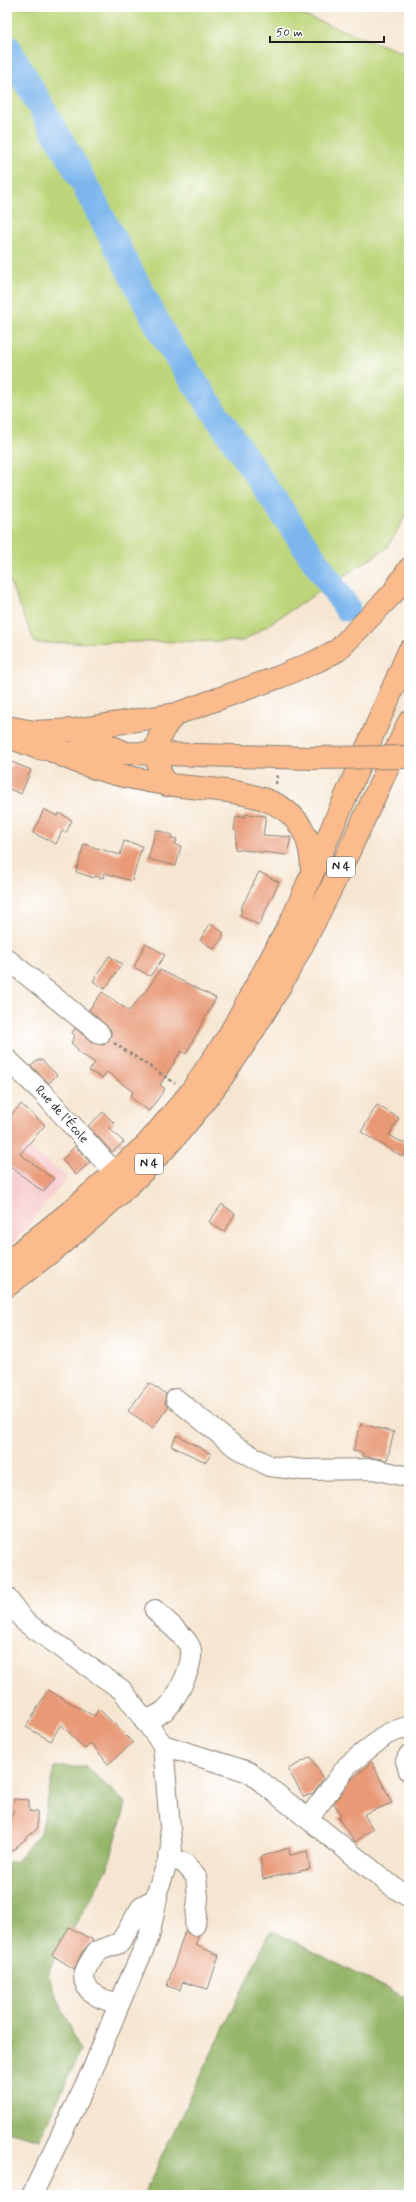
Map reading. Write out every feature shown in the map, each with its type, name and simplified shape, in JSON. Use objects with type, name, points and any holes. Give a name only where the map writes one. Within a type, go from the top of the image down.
[{"type":"main road","points":[[7,727],[34,732],[72,730],[176,714],[317,662],[338,650],[393,593],[409,568]]},
{"type":"main road","name":"N 4","points":[[7,1262],[71,1211],[146,1144],[190,1093],[232,1030],[292,920],[312,870],[409,651]]},
{"type":"main road","points":[[167,785],[161,775],[156,754],[158,741],[162,731],[176,714]]},
{"type":"main road","name":"N 4","points":[[7,1286],[46,1256],[133,1183],[182,1129],[206,1099],[266,1009],[309,934],[409,722]]},
{"type":"main road","points":[[72,730],[127,753]]},
{"type":"main road","points":[[7,736],[38,748],[91,756],[127,753],[311,758],[409,757]]},
{"type":"main road","points":[[53,751],[91,767],[167,785],[247,795],[266,800],[293,815],[302,825],[310,848],[312,870]]},
{"type":"street","points":[[7,959],[100,1034]]},
{"type":"street","name":"Rue de l'École","points":[[7,1059],[43,1093],[114,1172]]},
{"type":"street","points":[[176,1399],[233,1445],[269,1466],[303,1470],[373,1469],[409,1477]]},
{"type":"street","points":[[7,1598],[25,1622],[122,1690],[163,1745],[172,1850],[157,1898],[149,1937],[120,2002],[92,2071],[32,2195]]},
{"type":"street","points":[[145,1722],[165,1710],[173,1700],[185,1678],[192,1658],[190,1645],[155,1610]]},
{"type":"street","points":[[308,1819],[348,1765],[387,1734],[409,1726]]},
{"type":"street","points":[[163,1745],[249,1772],[409,1897]]},
{"type":"street","points":[[409,1755],[406,1761],[409,1771]]},
{"type":"street","points":[[169,1858],[184,1863],[196,1876],[198,1898],[195,1925]]},
{"type":"street","points":[[120,2002],[104,2000],[91,1992],[85,1984],[84,1974],[97,1951],[120,1943],[142,1906],[157,1898]]},
{"type":"path","points":[[100,1034],[190,1093]]},
{"type":"shaded area","points":[[7,1133],[68,1177],[7,1250]]},
{"type":"green space","points":[[7,7],[281,7],[409,55],[409,510],[387,548],[243,641],[35,643],[7,575]]},
{"type":"green space","points":[[54,1767],[87,1767],[126,1804],[107,1870],[47,1974],[80,2050],[40,2140],[7,2131],[7,1862],[16,1861],[41,1832]]},
{"type":"green space","points":[[271,1930],[409,2000],[409,2195],[143,2195]]},
{"type":"building","points":[[12,762],[31,770],[21,794],[7,788],[7,774]]},
{"type":"building","points":[[44,809],[57,816],[59,813],[72,820],[66,833],[62,831],[56,844],[33,833]]},
{"type":"building","points":[[245,814],[266,816],[263,835],[291,837],[287,855],[235,849],[237,832],[234,830],[236,816],[245,818]]},
{"type":"building","points":[[156,830],[172,835],[171,838],[177,839],[175,845],[181,846],[176,866],[148,859]]},
{"type":"building","points":[[124,841],[142,846],[132,881],[104,873],[103,878],[95,876],[94,878],[76,872],[84,844],[120,855]]},
{"type":"building","points":[[259,872],[279,882],[259,925],[240,916],[242,910],[240,910]]},
{"type":"building","points":[[210,924],[223,932],[223,937],[214,949],[200,940]]},
{"type":"building","points":[[146,943],[165,955],[150,976],[134,967]]},
{"type":"building","points":[[109,956],[122,964],[105,989],[93,981]]},
{"type":"building","points":[[160,970],[216,998],[186,1054],[181,1051],[160,1085],[165,1089],[149,1111],[130,1097],[133,1092],[107,1072],[102,1078],[89,1071],[95,1063],[77,1051],[78,1049],[71,1043],[75,1036],[72,1033],[75,1028],[93,1043],[104,1045],[111,1036],[111,1030],[89,1010],[102,992],[129,1011],[148,988]]},
{"type":"building","points":[[38,1060],[42,1060],[57,1075],[49,1083],[31,1066]]},
{"type":"building","points":[[21,1104],[45,1125],[20,1154],[54,1179],[43,1192],[10,1166],[7,1170],[7,1120]]},
{"type":"building","points":[[377,1105],[399,1118],[389,1135],[409,1146],[403,1157],[361,1132]]},
{"type":"building","points":[[103,1112],[114,1123],[109,1128],[124,1142],[112,1152],[88,1126]]},
{"type":"building","points":[[75,1146],[90,1162],[76,1175],[62,1160]]},
{"type":"building","points":[[222,1204],[235,1214],[224,1232],[209,1222]]},
{"type":"building","points":[[149,1383],[166,1394],[165,1403],[168,1407],[153,1428],[128,1411]]},
{"type":"building","points":[[361,1424],[394,1432],[387,1460],[362,1456],[363,1453],[353,1451]]},
{"type":"building","points":[[177,1435],[211,1454],[206,1462],[171,1446]]},
{"type":"building","points":[[48,1690],[94,1716],[99,1709],[133,1743],[108,1764],[91,1743],[85,1749],[61,1724],[51,1741],[26,1727]]},
{"type":"building","points":[[311,1757],[323,1779],[313,1793],[304,1797],[288,1769]]},
{"type":"building","points":[[372,1762],[392,1803],[364,1814],[373,1829],[355,1842],[338,1818],[341,1816],[334,1803],[352,1779]]},
{"type":"building","points":[[14,1799],[29,1800],[29,1811],[37,1812],[37,1829],[7,1855],[7,1823],[13,1813]]},
{"type":"building","points":[[289,1848],[290,1855],[307,1851],[310,1869],[263,1879],[260,1857]]},
{"type":"building","points":[[69,1927],[93,1940],[82,1952],[74,1969],[52,1955]]},
{"type":"building","points":[[185,1931],[193,1936],[199,1936],[195,1945],[219,1955],[208,1989],[182,1982],[180,1990],[167,1986]]},
{"type":"waterway","points":[[7,47],[77,170],[166,340],[347,608]]}]
